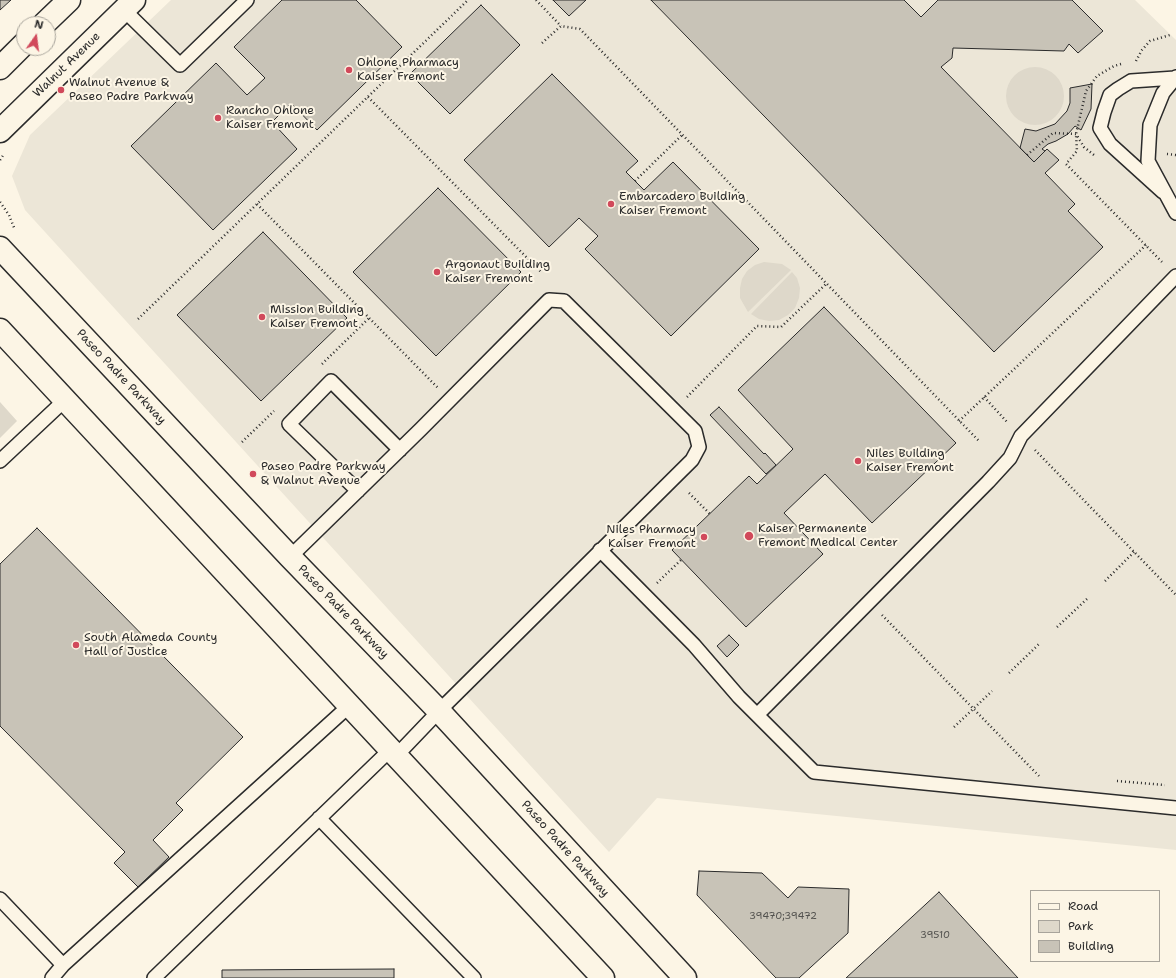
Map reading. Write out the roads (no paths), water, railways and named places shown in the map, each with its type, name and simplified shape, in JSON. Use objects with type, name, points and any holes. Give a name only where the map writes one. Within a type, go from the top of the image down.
[{"type":"main road","points":[[52,16],[69,0]]},
{"type":"main road","name":"Walnut Avenue","points":[[0,131],[129,5]]},
{"type":"main road","points":[[0,68],[16,52]]},
{"type":"main road","name":"Paseo Padre Parkway","points":[[0,248],[290,557],[439,711],[684,978]]},
{"type":"main road","points":[[0,330],[603,978]]},
{"type":"lane","points":[[129,5],[180,65],[248,0]]},
{"type":"lane","points":[[1164,192],[1110,144],[1100,128],[1110,95],[1118,89],[1131,81],[1175,78]]},
{"type":"lane","points":[[1175,78],[1163,93],[1150,125],[1148,161],[1176,213]]},
{"type":"lane","points":[[757,715],[988,482],[1010,458],[1021,436],[1176,276]]},
{"type":"lane","points":[[154,978],[319,818],[439,711],[688,464],[700,447],[695,431],[564,301],[549,300],[400,450],[290,557]]},
{"type":"lane","points":[[358,491],[289,424],[331,381],[400,450]]},
{"type":"lane","points":[[0,460],[65,400]]},
{"type":"lane","points":[[600,550],[694,645],[757,715],[814,772],[1176,808]]},
{"type":"lane","points":[[52,978],[63,965],[349,706]]},
{"type":"lane","points":[[319,818],[474,978]]},
{"type":"lane","points":[[0,899],[63,965]]},
{"type":"place","name":"Ohlone Pharmacy Kaiser Fremont","points":[[349,70]]},
{"type":"place","name":"Walnut Avenue & Paseo Padre Parkway","points":[[61,90]]},
{"type":"place","name":"Rancho Ohlone Kaiser Fremont","points":[[218,118]]},
{"type":"place","name":"Embarcadero Building Kaiser Fremont","points":[[611,204]]},
{"type":"place","name":"Argonaut Building Kaiser Fremont","points":[[437,272]]},
{"type":"place","name":"Mission Building Kaiser Fremont","points":[[262,317]]},
{"type":"place","name":"Niles Building Kaiser Fremont","points":[[858,461]]},
{"type":"place","name":"Paseo Padre Parkway & Walnut Avenue","points":[[253,474]]},
{"type":"place","name":"Kaiser Permanente Fremont Medical Center","points":[[749,536]]},
{"type":"place","name":"Niles Pharmacy Kaiser Fremont","points":[[704,537]]},
{"type":"place","name":"South Alameda County Hall of Justice","points":[[76,645]]}]
